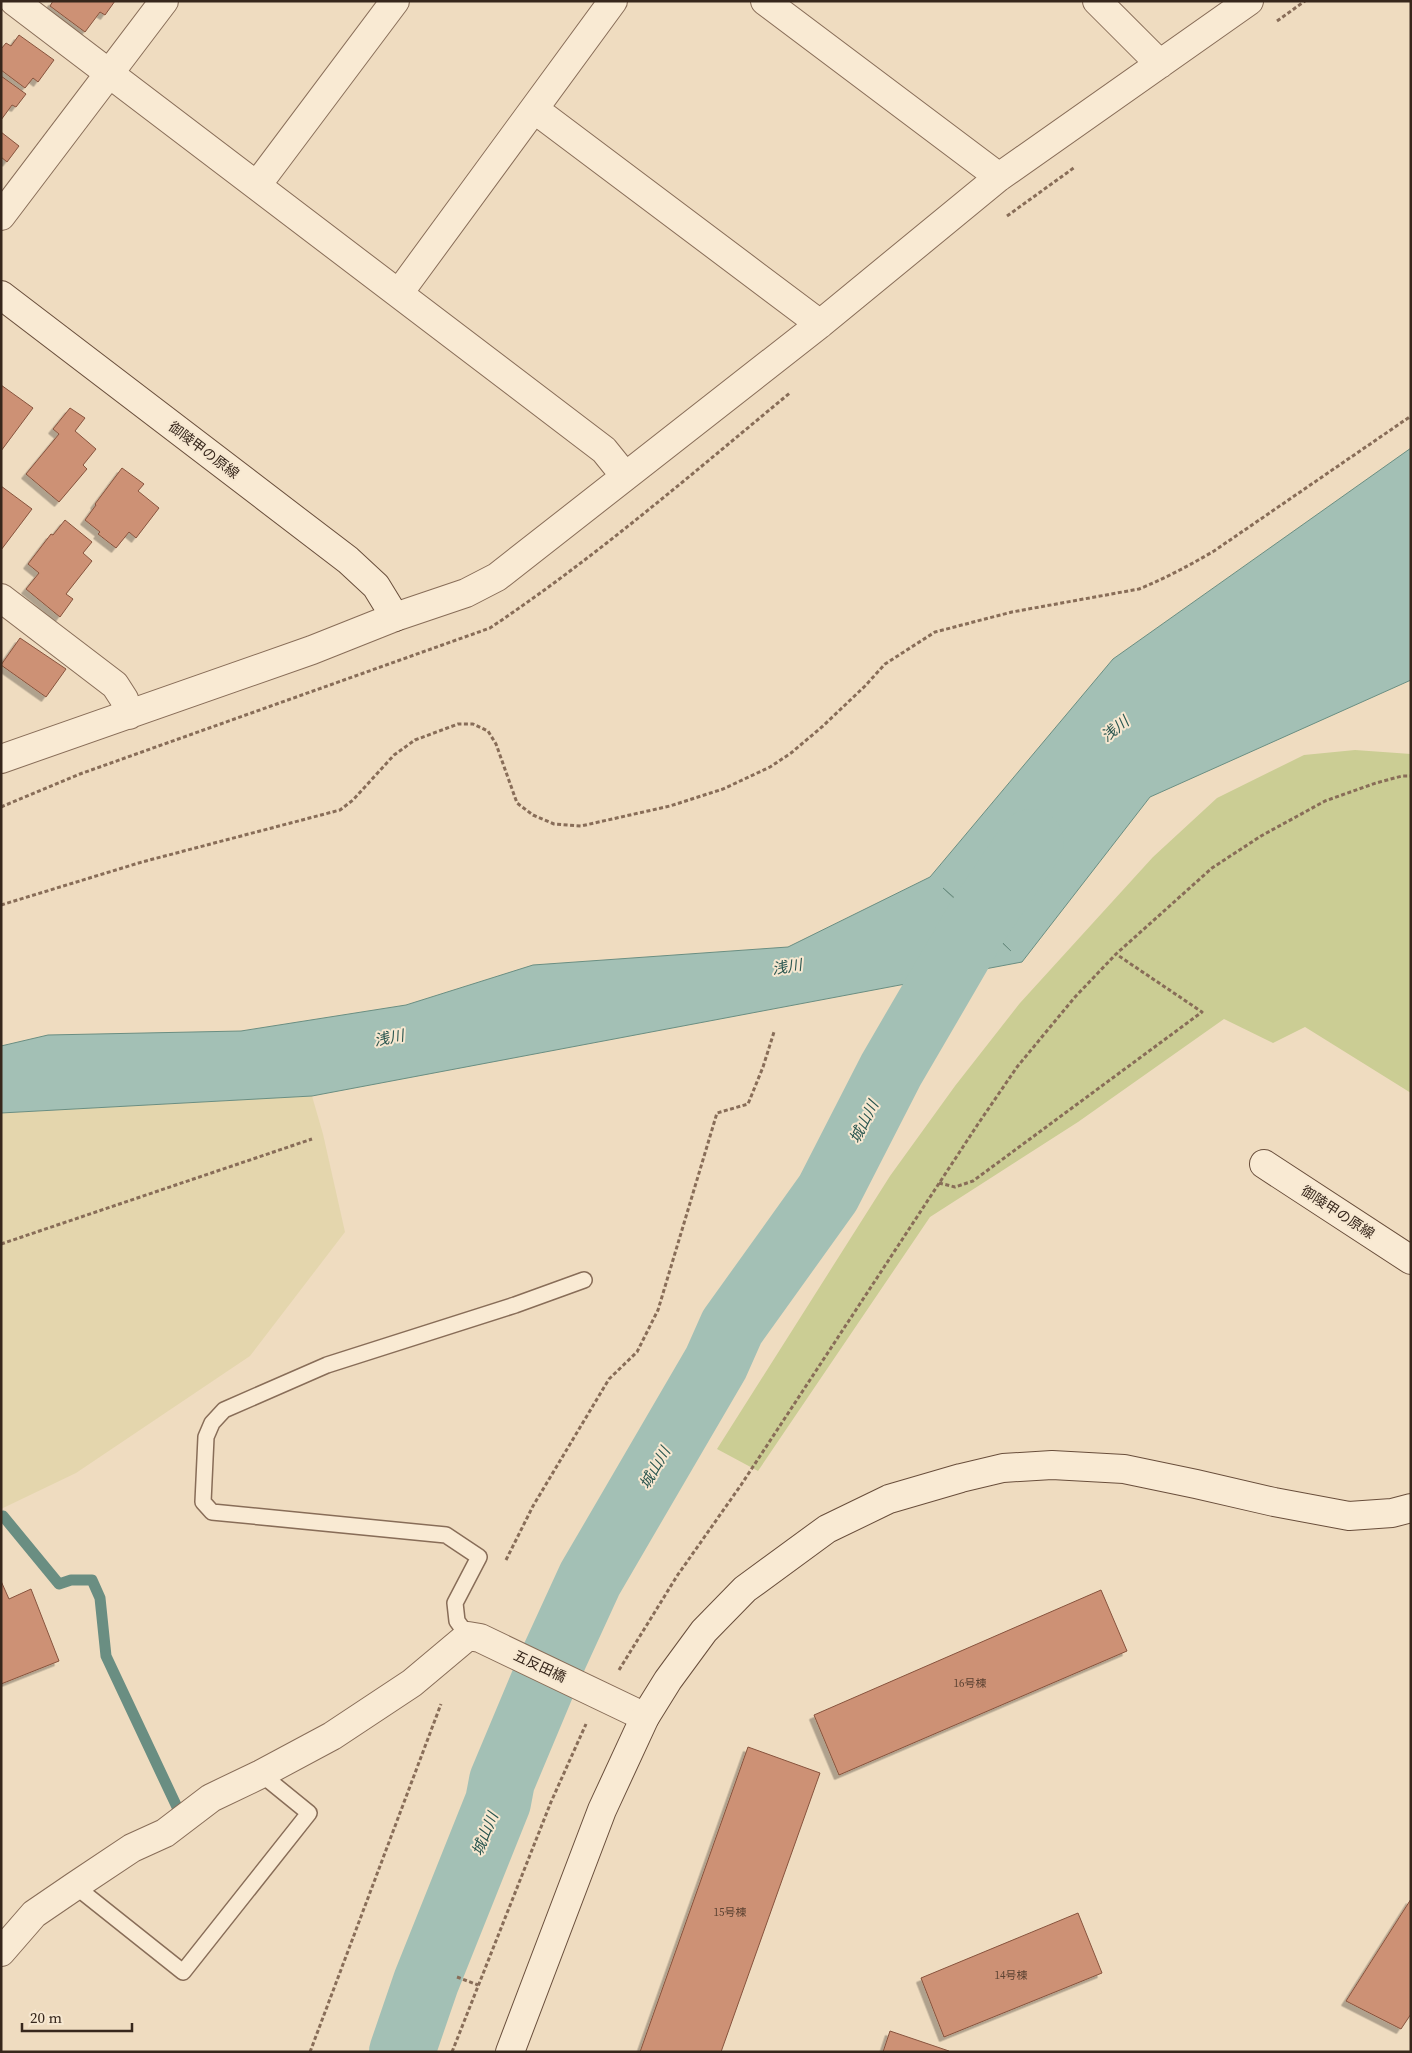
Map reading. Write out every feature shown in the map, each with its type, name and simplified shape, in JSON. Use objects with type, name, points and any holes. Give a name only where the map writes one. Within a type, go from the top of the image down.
[{"type":"street","points":[[14,1],[604,450],[625,476]]},
{"type":"street","points":[[1,216],[164,1]]},
{"type":"street","points":[[257,186],[394,1]]},
{"type":"street","points":[[399,293],[613,1]]},
{"type":"street","points":[[765,1],[999,177]]},
{"type":"street","points":[[1097,1],[1160,64]]},
{"type":"street","points":[[1,759],[312,650],[395,617],[466,593],[498,577],[820,324],[999,177],[1249,1]]},
{"type":"street","points":[[534,108],[820,324]]},
{"type":"street","name":"御陵甲の原線","points":[[1,295],[348,560],[376,586],[395,617]]},
{"type":"street","points":[[1,598],[115,685],[124,699],[128,715]]},
{"type":"street","name":"御陵甲の原線","points":[[1264,1164],[1411,1260]]},
{"type":"street","points":[[510,2052],[602,1810],[645,1717],[668,1680],[704,1631],[745,1589],[827,1528],[889,1499],[961,1478],[1003,1468],[1052,1465],[1124,1469],[1274,1502],[1349,1516],[1392,1513],[1411,1508]]},
{"type":"street","points":[[1,1952],[34,1914],[132,1848],[165,1833],[211,1798],[332,1736],[412,1683],[474,1637]]},
{"type":"street","name":"五反田橋","points":[[474,1637],[645,1717]]},
{"type":"lane","points":[[474,1637],[458,1621],[455,1603],[479,1557],[446,1535],[212,1512],[203,1502],[206,1437],[212,1423],[224,1410],[327,1366],[515,1305],[584,1280]]},
{"type":"lane","points":[[75,1886],[183,1972],[309,1813],[261,1774]]},
{"type":"path","points":[[1,905],[142,862],[340,810],[353,800],[394,755],[415,740],[458,724],[473,724],[488,732],[496,744],[517,803],[533,815],[554,824],[581,826],[612,821],[670,806],[723,789],[770,766],[791,753],[858,693],[885,664],[935,632],[1012,612],[1139,589],[1184,569],[1214,551],[1411,416]]},
{"type":"path","points":[[452,2052],[551,1802],[600,1695],[625,1662],[677,1576],[741,1485],[938,1183],[1017,1067],[1075,997],[1116,954],[1212,868],[1261,836],[1326,801],[1376,783],[1411,776]]},
{"type":"path","points":[[938,1183],[955,1188],[973,1181],[1202,1012],[1116,954]]},
{"type":"path","points":[[502,1568],[533,1506],[609,1379],[637,1352],[658,1310],[717,1113],[748,1104],[774,1032]]},
{"type":"path","points":[[1,1244],[312,1139]]},
{"type":"path","points":[[310,2052],[444,1696]]},
{"type":"path","points":[[457,1977],[478,1985]]},
{"type":"shaded area","points":[[312,1096],[323,1134],[345,1232],[250,1356],[76,1473],[1,1509],[1,1113]]},
{"type":"green space","points":[[1355,750],[1411,754],[1411,1093],[1305,1027],[1273,1043],[1224,1019],[1078,1122],[930,1217],[758,1471],[717,1449],[890,1176],[955,1086],[1020,1003],[1153,857],[1217,798],[1304,755]]},
{"type":"water","name":"浅川","points":[[1411,448],[1411,680],[1150,797],[1022,962],[312,1096],[1,1113],[1,1046],[48,1035],[241,1031],[406,1005],[533,965],[788,947],[930,877],[1113,659]],"holes":[[[943,888],[979,919],[1011,951]]]},
{"type":"building","points":[[53,1],[115,1],[105,15],[100,12],[85,32],[50,6]]},
{"type":"building","points":[[19,35],[54,60],[38,82],[33,78],[25,88],[1,70],[1,49],[6,43],[11,46]]},
{"type":"building","points":[[1,76],[26,94],[16,107],[12,105],[1,120]]},
{"type":"building","points":[[1,132],[19,146],[7,162],[1,157]]},
{"type":"building","points":[[1,385],[33,408],[1,451]]},
{"type":"building","points":[[70,408],[85,418],[75,431],[96,449],[83,465],[87,469],[59,502],[26,474],[59,434],[53,429]]},
{"type":"building","points":[[122,468],[144,484],[138,491],[159,508],[136,538],[129,532],[116,548],[98,534],[100,532],[85,520]]},
{"type":"building","points":[[1,486],[32,509],[1,550]]},
{"type":"building","points":[[65,520],[92,542],[83,553],[92,561],[66,594],[73,599],[60,617],[26,589],[39,573],[28,564],[51,534],[53,535]]},
{"type":"building","points":[[20,638],[66,669],[46,697],[1,665]]},
{"type":"building","points":[[1,1581],[9,1599],[31,1589],[59,1661],[1,1684]]},
{"type":"building","points":[[1101,1590],[1127,1651],[839,1775],[814,1715]]},
{"type":"building","points":[[748,1747],[820,1773],[721,2052],[640,2052]]},
{"type":"building","points":[[1411,1899],[1411,2014],[1401,2029],[1346,2001]]},
{"type":"building","points":[[1078,1913],[1102,1973],[944,2037],[921,1978]]},
{"type":"building","points":[[890,2031],[949,2051],[883,2052]]},
{"type":"waterway","name":"城山川","points":[[402,2052],[426,1982],[498,1802],[502,1781],[551,1664],[590,1579],[716,1363],[732,1327],[828,1193],[891,1070],[979,919],[1031,842]]},
{"type":"waterway","points":[[3,1516],[59,1584],[71,1580],[92,1580],[100,1598],[106,1656],[177,1807]]}]
